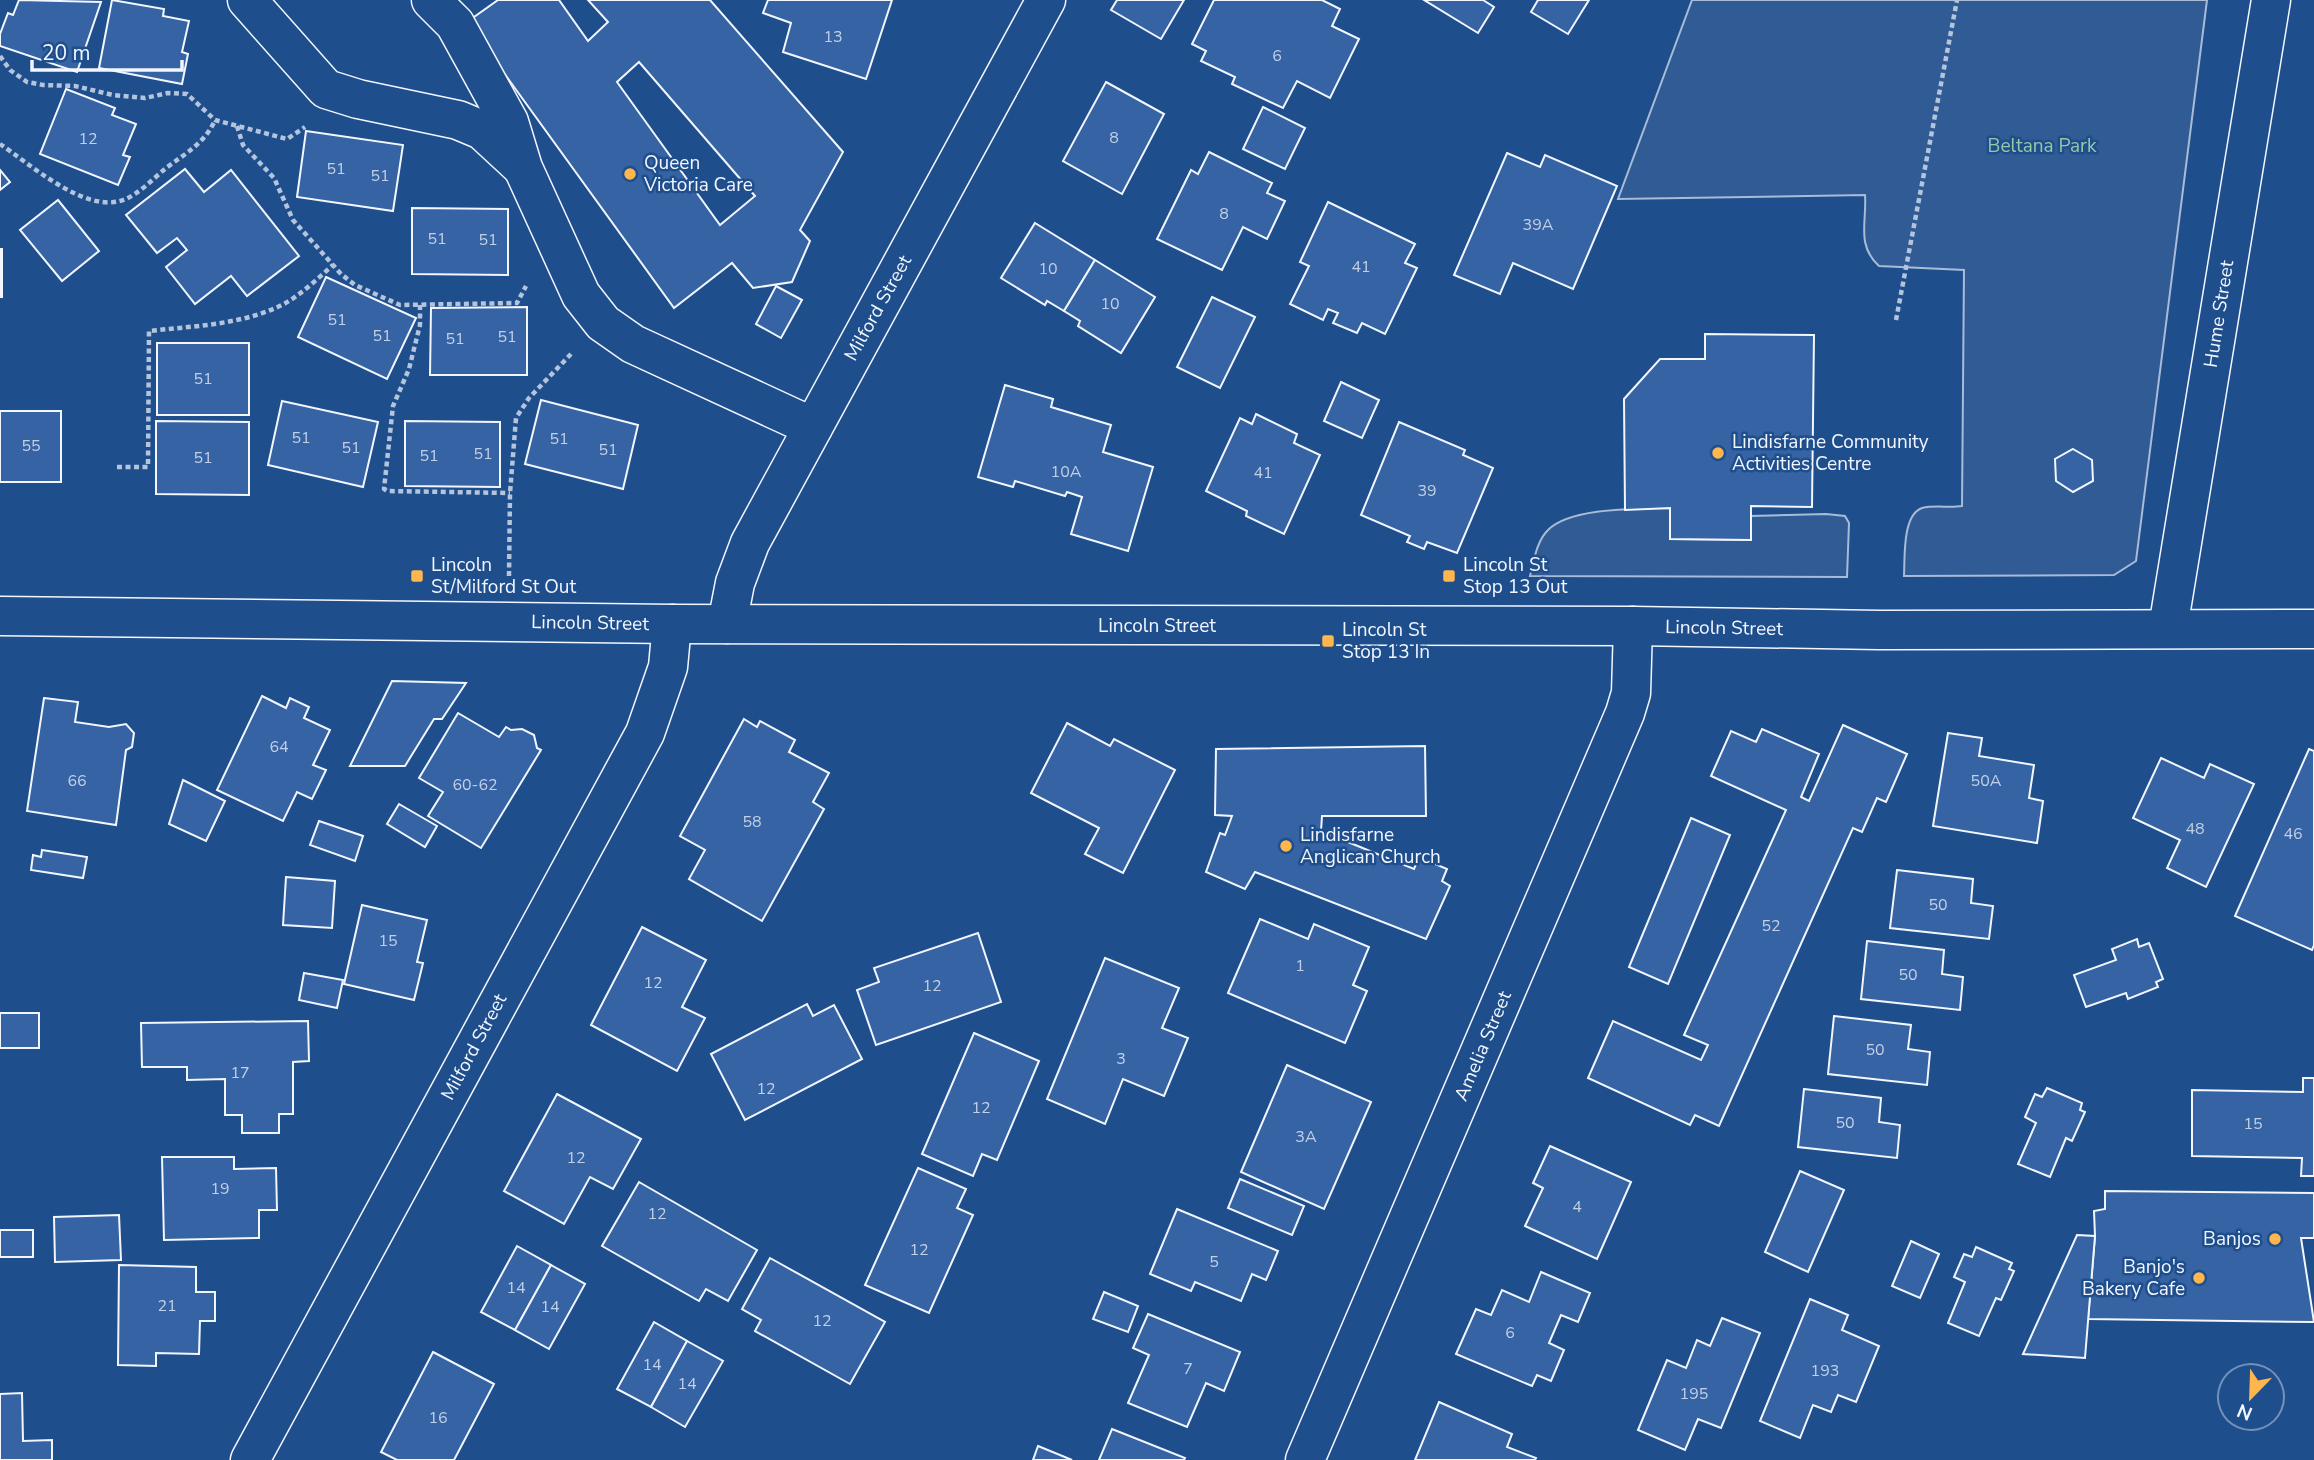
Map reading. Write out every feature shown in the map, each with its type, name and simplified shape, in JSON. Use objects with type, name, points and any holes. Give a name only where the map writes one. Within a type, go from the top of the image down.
[{"type":"street","points":[[247,0],[326,89],[358,99],[458,120],[482,130],[523,168]]},
{"type":"street","points":[[432,0],[455,24],[509,122],[523,168],[581,295],[603,323],[634,344],[813,427]]},
{"type":"street","name":"Milford Street","points":[[727,624],[735,583],[750,543],[1046,0]]},
{"type":"street","name":"Hume Street","points":[[2168,628],[2271,0]]},
{"type":"street","name":"Lincoln Street","points":[[0,616],[672,624],[1633,626],[1879,631],[2314,629]]},
{"type":"street","name":"Milford Street","points":[[250,1460],[645,733],[668,667],[672,624]]},
{"type":"street","name":"Amelia Street","points":[[1305,1460],[1625,713],[1631,693],[1633,626]]},
{"type":"path","points":[[1896,320],[1957,0]]},
{"type":"path","points":[[0,56],[10,70],[27,82],[75,86],[113,95],[145,98],[169,93],[187,94],[215,120],[287,139],[307,126],[314,125]]},
{"type":"path","points":[[0,144],[75,194],[91,200],[109,202],[124,200],[195,146],[208,134],[215,120]]},
{"type":"path","points":[[237,126],[243,145],[274,178],[293,220],[341,274],[355,285],[400,305],[420,305],[517,303],[527,283]]},
{"type":"path","points":[[117,467],[148,467],[149,331],[230,322],[280,306],[333,265]]},
{"type":"path","points":[[420,305],[420,325],[409,369],[393,406],[384,489],[510,493]]},
{"type":"path","points":[[509,622],[510,493],[516,418],[529,398],[574,351]]},
{"type":"green space","name":"Beltana Park","points":[[1692,0],[2207,0],[2136,561],[2114,575],[1904,576],[1906,538],[1911,519],[1916,512],[1927,507],[1962,506],[1964,270],[1879,266],[1867,250],[1865,241],[1865,195],[1618,199]]},
{"type":"green space","points":[[1670,508],[1670,539],[1751,540],[1751,516],[1845,516],[1849,523],[1847,577],[1530,576],[1541,540],[1548,530],[1559,522],[1588,513]]},
{"type":"building","points":[[19,0],[101,2],[77,72],[0,46],[0,34],[8,13],[13,15]]},
{"type":"building","points":[[112,0],[164,9],[163,16],[189,21],[182,52],[188,54],[182,84],[99,68]]},
{"type":"building","name":"Queen Victoria Care","points":[[498,0],[559,0],[588,41],[608,22],[588,0],[710,0],[843,152],[800,230],[810,241],[792,282],[753,288],[732,263],[674,308],[467,22]],"holes":[[[639,62],[755,196],[720,225],[617,82]]]},
{"type":"building","points":[[768,0],[892,0],[866,79],[783,52],[791,23],[763,13]]},
{"type":"building","points":[[1117,0],[1184,0],[1161,39],[1111,10]]},
{"type":"building","points":[[1214,0],[1322,0],[1340,9],[1332,26],[1359,39],[1330,98],[1297,81],[1283,108],[1232,84],[1235,77],[1201,61],[1206,51],[1192,44]]},
{"type":"building","points":[[1424,0],[1483,0],[1494,7],[1478,33]]},
{"type":"building","points":[[1538,0],[1589,0],[1568,34],[1531,12]]},
{"type":"building","points":[[1106,82],[1164,114],[1122,194],[1063,161]]},
{"type":"building","points":[[66,89],[115,108],[112,115],[136,124],[123,155],[130,157],[118,185],[40,154]]},
{"type":"building","points":[[1263,107],[1305,128],[1285,169],[1243,149]]},
{"type":"building","points":[[306,131],[403,145],[393,211],[297,197]]},
{"type":"building","points":[[1209,152],[1272,183],[1267,193],[1285,201],[1267,239],[1243,227],[1222,270],[1157,239],[1191,170],[1198,174]]},
{"type":"building","points":[[1507,153],[1540,167],[1545,155],[1617,186],[1573,289],[1513,263],[1500,294],[1454,275]]},
{"type":"building","points":[[185,169],[204,192],[231,170],[299,256],[247,296],[231,276],[195,304],[166,267],[187,250],[177,238],[157,253],[126,215]]},
{"type":"building","points":[[0,170],[10,182],[0,190]]},
{"type":"building","points":[[58,200],[99,251],[62,281],[20,230]]},
{"type":"building","points":[[1328,202],[1415,244],[1405,263],[1417,268],[1385,334],[1362,323],[1357,333],[1333,323],[1338,313],[1328,309],[1323,320],[1290,304],[1309,266],[1300,262]]},
{"type":"building","points":[[412,208],[508,209],[508,275],[412,274]]},
{"type":"building","points":[[1035,223],[1095,260],[1064,311],[1047,301],[1045,305],[1001,278]]},
{"type":"building","points":[[2,249],[2,297],[0,297]]},
{"type":"building","points":[[1095,260],[1155,297],[1121,353],[1078,326],[1080,321],[1064,311]]},
{"type":"building","points":[[326,277],[416,318],[387,379],[298,337]]},
{"type":"building","points":[[776,286],[802,300],[781,338],[756,324]]},
{"type":"building","points":[[1212,297],[1255,317],[1220,388],[1177,367]]},
{"type":"building","points":[[527,307],[527,375],[430,375],[431,308]]},
{"type":"building","name":"Lindisfarne Community Activities Centre","points":[[1705,334],[1814,335],[1812,507],[1751,506],[1751,540],[1670,539],[1670,508],[1625,510],[1624,399],[1660,359],[1705,359]]},
{"type":"building","points":[[157,343],[249,343],[249,415],[157,415]]},
{"type":"building","points":[[1341,382],[1379,400],[1362,438],[1324,421]]},
{"type":"building","points":[[1005,385],[1053,399],[1051,407],[1111,425],[1103,452],[1153,467],[1128,551],[1071,534],[1082,497],[1067,492],[1065,496],[1015,481],[1013,487],[978,477]]},
{"type":"building","points":[[541,400],[638,425],[623,489],[525,464]]},
{"type":"building","points":[[282,401],[378,422],[363,487],[268,465]]},
{"type":"building","points":[[0,411],[61,411],[61,482],[0,482]]},
{"type":"building","points":[[1256,414],[1297,434],[1294,443],[1320,455],[1284,534],[1246,516],[1247,511],[1206,491],[1240,418],[1252,424]]},
{"type":"building","points":[[156,421],[249,422],[249,495],[156,494]]},
{"type":"building","points":[[405,421],[500,422],[500,487],[405,486]]},
{"type":"building","points":[[1399,422],[1465,450],[1463,455],[1493,468],[1457,553],[1427,542],[1424,549],[1407,542],[1410,536],[1361,515]]},
{"type":"building","points":[[2073,449],[2092,460],[2093,481],[2073,492],[2056,481],[2055,459]]},
{"type":"building","points":[[392,681],[466,683],[442,719],[434,719],[405,766],[350,766]]},
{"type":"building","points":[[262,696],[286,708],[290,698],[309,707],[304,718],[330,730],[313,765],[326,770],[312,799],[297,792],[283,821],[217,790]]},
{"type":"building","points":[[44,698],[78,702],[75,722],[109,727],[126,724],[134,733],[132,747],[126,750],[116,825],[27,811]]},
{"type":"building","points":[[458,713],[499,737],[506,727],[511,730],[522,729],[534,735],[537,748],[541,750],[481,848],[428,816],[443,792],[419,778]]},
{"type":"building","points":[[744,719],[757,727],[760,721],[795,740],[789,752],[829,773],[813,802],[824,809],[762,921],[689,879],[705,850],[680,836]]},
{"type":"building","points":[[1067,723],[1110,746],[1114,739],[1175,770],[1123,873],[1085,854],[1099,828],[1031,793]]},
{"type":"building","points":[[1843,725],[1907,754],[1886,802],[1877,798],[1862,832],[1853,828],[1719,1126],[1695,1115],[1690,1125],[1588,1078],[1613,1021],[1701,1060],[1708,1045],[1684,1035],[1786,810],[1711,776],[1731,731],[1756,742],[1762,729],[1819,754],[1801,797],[1809,801]]},
{"type":"building","points":[[1948,733],[1982,738],[1979,756],[2034,765],[2029,798],[2043,801],[2037,843],[1933,826]]},
{"type":"building","name":"Lindisfarne Anglican Church","points":[[1425,746],[1426,816],[1322,816],[1321,831],[1414,869],[1419,857],[1447,869],[1442,881],[1450,886],[1426,939],[1255,872],[1245,889],[1206,872],[1220,833],[1225,835],[1232,816],[1215,815],[1216,749]]},
{"type":"building","points":[[2309,749],[2314,751],[2312,950],[2235,916]]},
{"type":"building","points":[[2161,758],[2204,778],[2210,764],[2254,784],[2206,887],[2167,868],[2180,840],[2133,818]]},
{"type":"building","points":[[183,780],[225,801],[206,841],[169,824]]},
{"type":"building","points":[[399,804],[437,826],[425,847],[387,824]]},
{"type":"building","points":[[1691,818],[1730,835],[1668,984],[1629,967]]},
{"type":"building","points":[[319,821],[363,836],[355,861],[310,845]]},
{"type":"building","points":[[42,850],[87,857],[83,878],[31,870],[33,855],[41,857]]},
{"type":"building","points":[[1897,870],[1973,879],[1971,903],[1993,906],[1989,939],[1890,928]]},
{"type":"building","points":[[286,877],[335,881],[332,928],[283,925]]},
{"type":"building","points":[[362,905],[427,920],[417,962],[423,963],[414,1000],[344,984]]},
{"type":"building","points":[[1260,919],[1308,939],[1314,924],[1369,947],[1353,985],[1367,991],[1345,1043],[1228,993]]},
{"type":"building","points":[[642,927],[706,960],[682,1007],[705,1018],[677,1071],[591,1025]]},
{"type":"building","points":[[978,933],[1001,1002],[876,1045],[857,990],[879,982],[874,968]]},
{"type":"building","points":[[2137,939],[2139,947],[2149,943],[2163,979],[2156,982],[2158,987],[2128,999],[2126,993],[2086,1007],[2074,975],[2116,960],[2112,949]]},
{"type":"building","points":[[1867,941],[1944,950],[1942,974],[1963,977],[1960,1010],[1861,999]]},
{"type":"building","points":[[1105,958],[1179,988],[1162,1028],[1188,1038],[1164,1096],[1123,1079],[1105,1124],[1047,1099]]},
{"type":"building","points":[[304,973],[343,980],[337,1008],[299,1000]]},
{"type":"building","points":[[807,1004],[813,1016],[834,1005],[862,1059],[745,1120],[711,1054]]},
{"type":"building","points":[[0,1013],[39,1013],[39,1048],[0,1048]]},
{"type":"building","points":[[1834,1016],[1911,1025],[1908,1049],[1930,1052],[1927,1085],[1828,1074]]},
{"type":"building","points":[[308,1021],[309,1061],[293,1062],[293,1114],[279,1114],[279,1133],[242,1133],[242,1115],[225,1115],[225,1079],[187,1080],[187,1067],[142,1067],[141,1023]]},
{"type":"building","points":[[974,1033],[1039,1061],[997,1160],[982,1154],[973,1176],[922,1154]]},
{"type":"building","points":[[1287,1065],[1371,1102],[1324,1209],[1241,1172]]},
{"type":"building","points":[[2303,1078],[2314,1078],[2314,1176],[2301,1176],[2302,1158],[2192,1156],[2192,1090],[2303,1092]]},
{"type":"building","points":[[2047,1088],[2082,1103],[2080,1110],[2085,1112],[2072,1141],[2066,1138],[2050,1177],[2018,1164],[2036,1123],[2025,1117],[2035,1094],[2042,1097]]},
{"type":"building","points":[[1804,1089],[1881,1098],[1879,1122],[1900,1125],[1897,1158],[1798,1147]]},
{"type":"building","points":[[557,1094],[641,1139],[613,1189],[590,1177],[564,1224],[504,1191]]},
{"type":"building","points":[[1550,1146],[1631,1182],[1597,1259],[1525,1226],[1543,1188],[1533,1183]]},
{"type":"building","points":[[162,1157],[234,1157],[234,1169],[276,1168],[277,1210],[259,1210],[259,1238],[164,1240]]},
{"type":"building","points":[[918,1168],[966,1189],[957,1208],[973,1215],[929,1313],[865,1285]]},
{"type":"building","points":[[1800,1171],[1844,1190],[1808,1272],[1765,1252]]},
{"type":"building","points":[[1240,1179],[1304,1206],[1292,1235],[1228,1208]]},
{"type":"building","points":[[639,1182],[757,1250],[728,1301],[706,1289],[699,1301],[602,1246]]},
{"type":"building","name":"Banjo's Bakery Cafe","points":[[2105,1191],[2314,1193],[2314,1238],[2301,1238],[2314,1322],[2088,1319],[2095,1236],[2094,1211],[2105,1209]]},
{"type":"building","points":[[1177,1209],[1278,1251],[1266,1280],[1252,1274],[1241,1301],[1195,1282],[1191,1291],[1150,1274]]},
{"type":"building","points":[[119,1215],[121,1260],[55,1262],[54,1217]]},
{"type":"building","points":[[0,1230],[33,1230],[33,1257],[0,1257]]},
{"type":"building","points":[[2077,1235],[2095,1236],[2085,1358],[2023,1354]]},
{"type":"building","points":[[1911,1241],[1939,1254],[1920,1298],[1892,1286]]},
{"type":"building","points":[[517,1246],[551,1265],[515,1330],[481,1312]]},
{"type":"building","points":[[1976,1247],[2012,1263],[2009,1269],[2014,1271],[2001,1300],[1996,1298],[1979,1336],[1948,1323],[1965,1282],[1954,1277],[1964,1254],[1972,1257]]},
{"type":"building","points":[[770,1258],[885,1322],[850,1384],[755,1331],[761,1320],[742,1309]]},
{"type":"building","points":[[119,1265],[196,1267],[196,1292],[215,1292],[215,1321],[200,1321],[199,1354],[156,1353],[156,1366],[118,1365]]},
{"type":"building","points":[[551,1265],[585,1284],[549,1349],[515,1330]]},
{"type":"building","points":[[1541,1272],[1590,1293],[1578,1322],[1561,1315],[1549,1343],[1564,1350],[1551,1381],[1537,1375],[1532,1386],[1456,1354],[1476,1309],[1491,1315],[1502,1290],[1529,1302]]},
{"type":"building","points":[[1104,1292],[1138,1306],[1128,1332],[1093,1319]]},
{"type":"building","points":[[1810,1299],[1848,1315],[1842,1330],[1879,1346],[1856,1402],[1838,1395],[1831,1412],[1813,1405],[1800,1438],[1760,1421]]},
{"type":"building","points":[[1148,1314],[1240,1352],[1224,1391],[1206,1383],[1187,1427],[1128,1403],[1149,1355],[1133,1348]]},
{"type":"building","points":[[1722,1318],[1760,1333],[1721,1428],[1698,1419],[1685,1450],[1638,1430],[1667,1360],[1686,1368],[1697,1340],[1710,1346]]},
{"type":"building","points":[[654,1322],[687,1341],[651,1407],[617,1389]]},
{"type":"building","points":[[687,1341],[723,1361],[685,1427],[651,1407]]},
{"type":"building","points":[[433,1352],[494,1384],[454,1460],[397,1460],[381,1452]]},
{"type":"building","points":[[22,1393],[23,1441],[52,1440],[52,1460],[0,1460],[0,1394]]},
{"type":"building","points":[[1439,1402],[1512,1434],[1507,1447],[1536,1458],[1535,1460],[1415,1460]]},
{"type":"building","points":[[1112,1429],[1185,1458],[1099,1460]]},
{"type":"building","points":[[1038,1446],[1072,1460],[1033,1460]]},
{"type":"place","name":"Queen Victoria Care","points":[[630,174]]},
{"type":"place","name":"Lindisfarne Community Activities Centre","points":[[1718,453]]},
{"type":"place","name":"Lincoln St/Milford St Out","points":[[417,576]]},
{"type":"place","name":"Lincoln St Stop 13 Out","points":[[1449,576]]},
{"type":"place","name":"Lincoln St Stop 13 In","points":[[1328,641]]},
{"type":"place","name":"Lindisfarne Anglican Church","points":[[1286,846]]},
{"type":"place","name":"Banjos","points":[[2275,1239]]},
{"type":"place","name":"Banjo's Bakery Cafe","points":[[2199,1278]]}]
